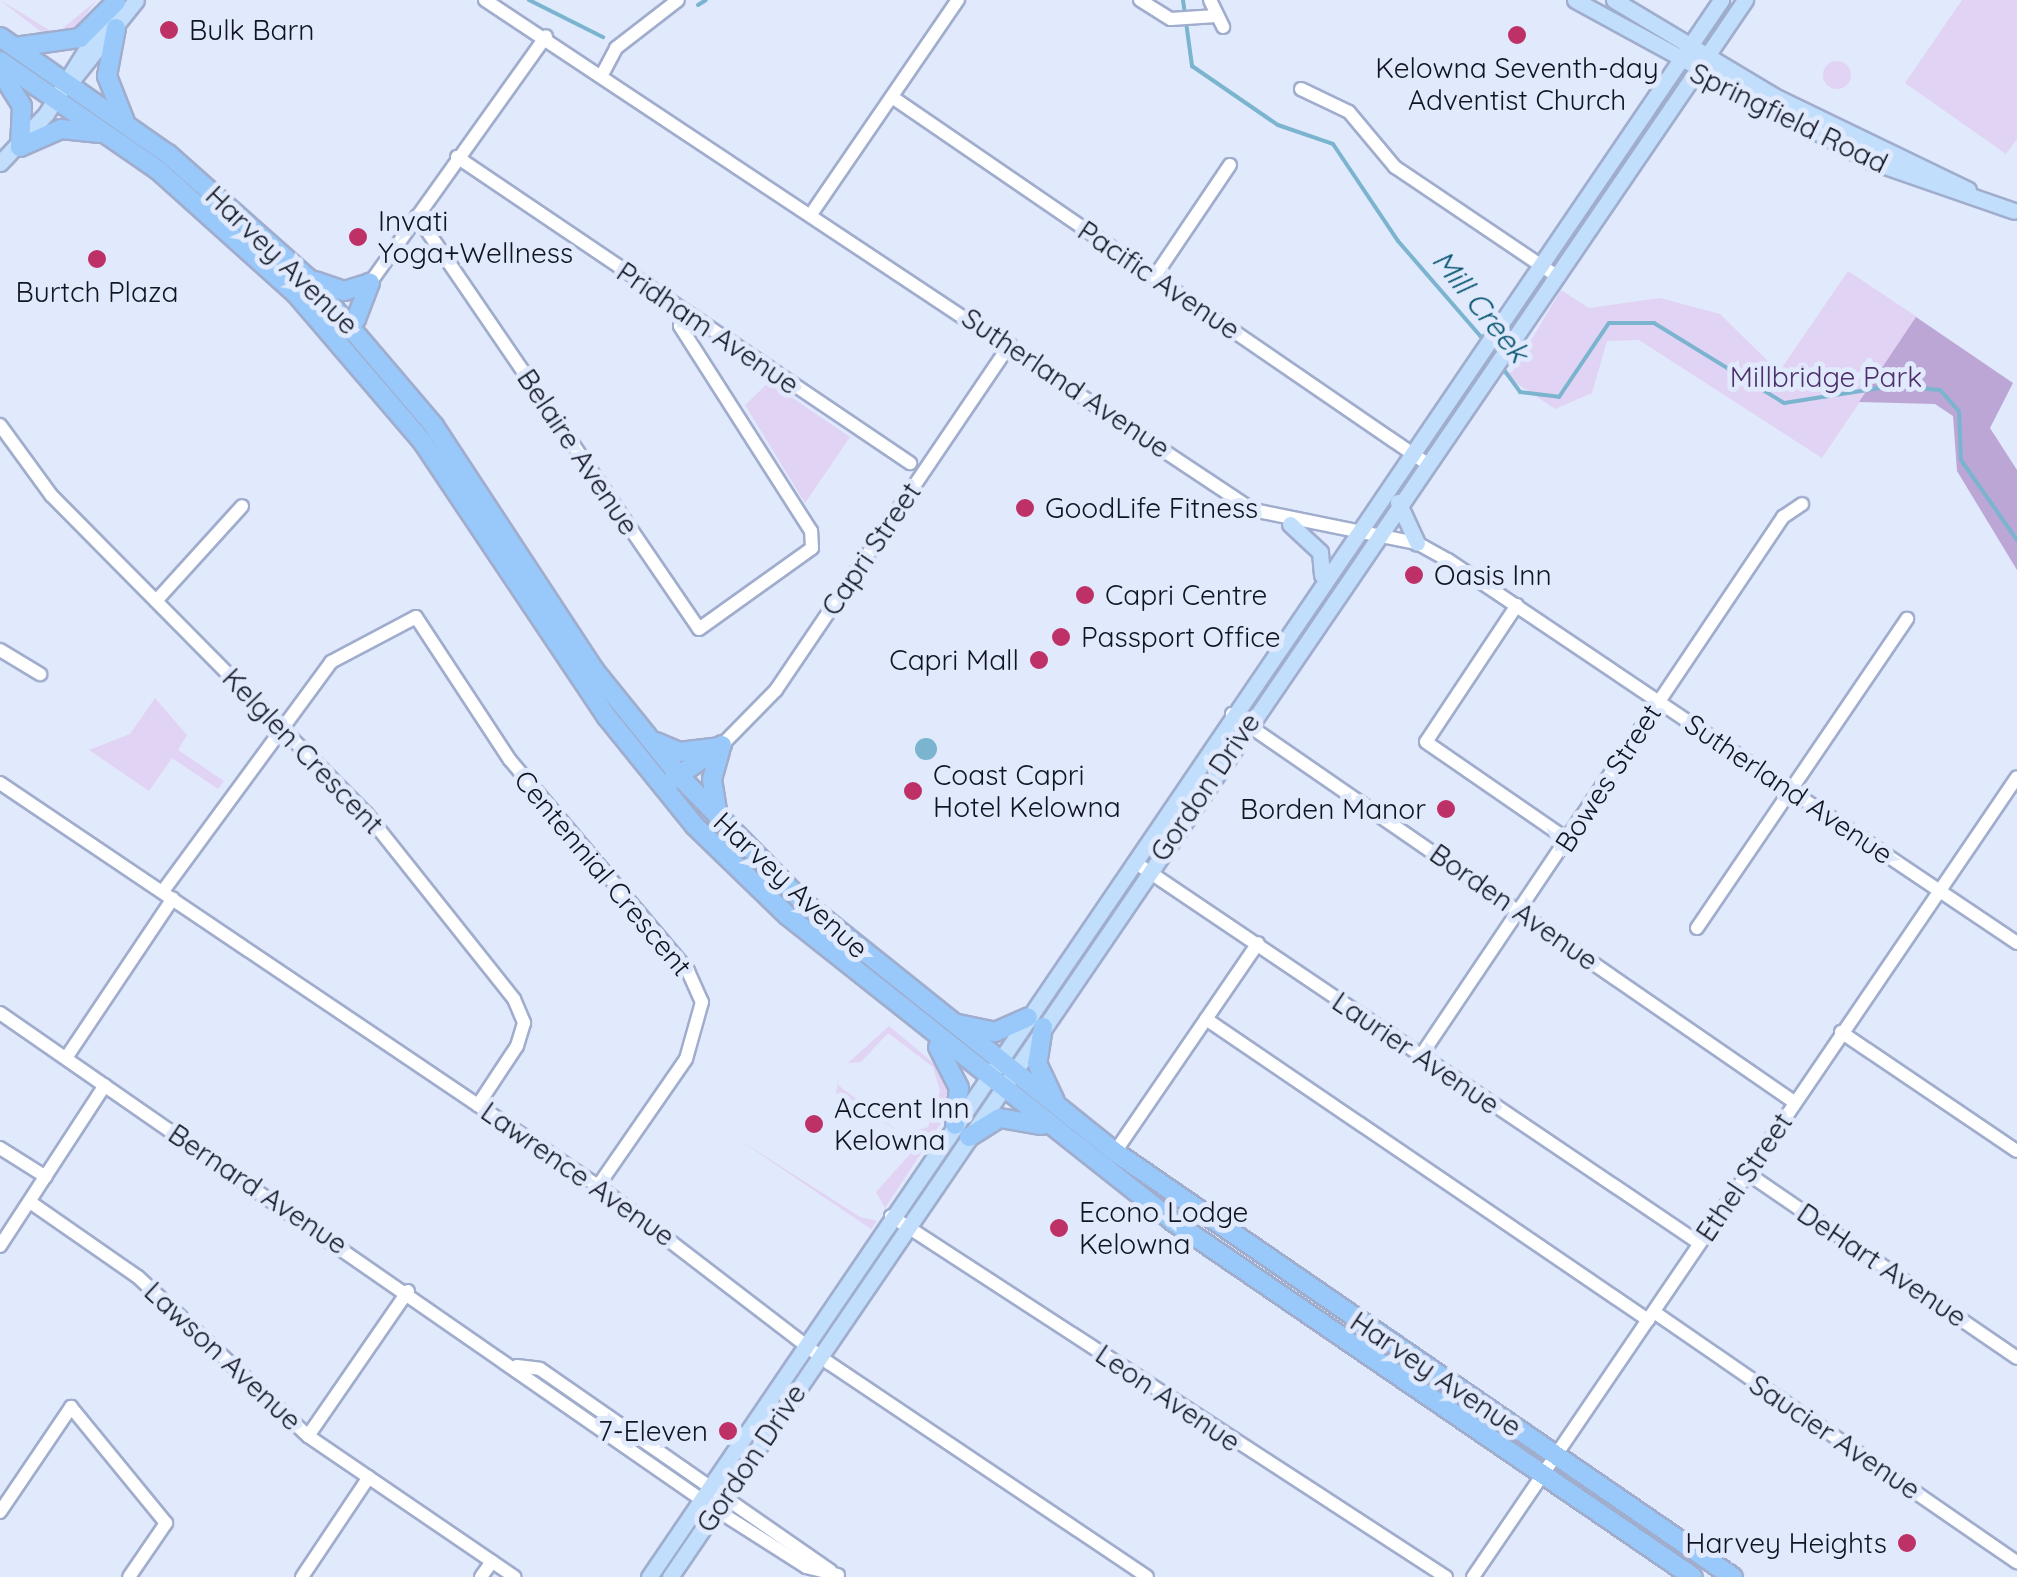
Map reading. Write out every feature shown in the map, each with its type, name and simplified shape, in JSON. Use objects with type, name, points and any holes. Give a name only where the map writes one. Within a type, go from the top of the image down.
[{"type":"highway","points":[[7,42],[80,38],[116,1]]},
{"type":"highway","points":[[0,71],[22,106],[20,147],[62,129],[120,130],[107,76],[116,28]]},
{"type":"highway","name":"Harvey Avenue","points":[[7,42],[68,82],[239,239],[321,322],[422,442],[652,775],[743,875],[930,1034],[1047,1126],[1693,1577]]},
{"type":"highway","name":"Harvey Avenue","points":[[0,60],[57,98],[120,130],[309,279],[350,323],[457,458],[650,740],[682,779],[718,817],[944,1019],[1115,1152],[1733,1577]]},
{"type":"highway","points":[[309,279],[344,291],[370,282]]},
{"type":"highway","points":[[321,322],[350,323],[370,282]]},
{"type":"highway","points":[[650,740],[679,752],[722,746]]},
{"type":"highway","points":[[652,775],[682,779],[722,746]]},
{"type":"highway","points":[[718,817],[712,779],[722,746]]},
{"type":"highway","points":[[944,1019],[981,1032],[1035,1022],[1037,1063],[1060,1110]]},
{"type":"highway","points":[[930,1034],[959,1088],[962,1131],[1000,1118],[1047,1126]]},
{"type":"main road","points":[[68,82],[136,0]]},
{"type":"main road","name":"Springfield Road","points":[[1575,0],[1696,74],[1870,161],[2015,212]]},
{"type":"main road","name":"Springfield Road","points":[[1614,0],[1707,57],[2015,212]]},
{"type":"main road","name":"Gordon Drive","points":[[649,1577],[820,1356],[908,1226],[962,1131],[1035,1022],[1134,861],[1721,0]]},
{"type":"main road","name":"Gordon Drive","points":[[1035,1022],[1148,871],[1745,0]]},
{"type":"main road","points":[[0,163],[20,147],[57,98],[116,1]]},
{"type":"main road","points":[[1398,502],[1416,543]]},
{"type":"main road","points":[[1290,524],[1320,552],[1318,586]]},
{"type":"main road","name":"Gordon Drive","points":[[670,1577],[807,1344],[891,1216],[962,1131]]},
{"type":"street","name":"Sutherland Avenue","points":[[486,0],[604,71],[814,210],[1252,510],[1290,524],[1416,543],[1518,605],[2017,944]]},
{"type":"street","points":[[604,71],[616,48],[678,0]]},
{"type":"street","points":[[814,210],[958,0]]},
{"type":"street","points":[[1140,0],[1170,19],[1199,16],[1219,22],[1210,0]]},
{"type":"street","points":[[370,282],[546,36]]},
{"type":"street","points":[[1301,89],[1350,112],[1395,167],[1558,277]]},
{"type":"street","name":"Pacific Avenue","points":[[892,97],[1426,463]]},
{"type":"street","name":"Pridham Avenue","points":[[457,158],[910,463]]},
{"type":"street","points":[[1155,276],[1230,165]]},
{"type":"street","name":"Belaire Avenue","points":[[417,216],[699,629],[812,548],[811,531],[680,326],[688,316]]},
{"type":"street","name":"Capri Street","points":[[722,746],[776,690],[1010,345]]},
{"type":"street","name":"Kelglen Crescent","points":[[0,425],[51,495],[366,813],[514,998],[524,1023],[517,1046],[478,1104]]},
{"type":"street","name":"Bowes Street","points":[[1420,1057],[1784,517],[1802,504]]},
{"type":"street","points":[[156,601],[242,506]]},
{"type":"street","points":[[1518,605],[1426,742],[1568,840]]},
{"type":"street","name":"Centennial Crescent","points":[[279,722],[331,662],[416,617],[510,760],[688,972],[702,1002],[686,1059],[598,1186]]},
{"type":"street","points":[[1698,928],[1907,619]]},
{"type":"street","points":[[0,650],[40,674]]},
{"type":"street","name":"Borden Avenue","points":[[1232,714],[1794,1102]]},
{"type":"street","points":[[66,1058],[279,722]]},
{"type":"street","name":"Ethel Street","points":[[1473,1577],[1558,1458],[1794,1102],[2017,778]]},
{"type":"street","name":"Lawrence Avenue","points":[[0,783],[598,1186],[820,1356],[1147,1577]]},
{"type":"street","name":"Laurier Avenue","points":[[1134,861],[1699,1244]]},
{"type":"street","points":[[1115,1152],[1258,944]]},
{"type":"street","name":"Bernard Avenue","points":[[0,1013],[517,1366],[540,1369],[806,1567],[839,1576]]},
{"type":"street","name":"Saucier Avenue","points":[[1206,1019],[2017,1562]]},
{"type":"street","points":[[1842,1032],[2017,1151]]},
{"type":"street","points":[[0,1246],[105,1085]]},
{"type":"street","points":[[0,1148],[46,1178]]},
{"type":"street","name":"DeHart Avenue","points":[[1747,1173],[2017,1358]]},
{"type":"street","name":"Lawson Avenue","points":[[30,1202],[148,1286],[308,1436],[515,1577]]},
{"type":"street","name":"Leon Avenue","points":[[891,1216],[1446,1577]]},
{"type":"street","points":[[308,1436],[408,1291]]},
{"type":"street","points":[[0,1512],[71,1407],[166,1523],[129,1577]]},
{"type":"street","points":[[302,1577],[370,1477]]},
{"type":"street","points":[[481,1577],[492,1561]]},
{"type":"green space","points":[[0,0],[56,34],[97,0],[73,31],[50,39]]},
{"type":"green space","points":[[1962,0],[2017,0],[2017,139],[2006,154],[1905,83]]},
{"type":"green space","points":[[1837,61],[1847,65],[1851,75],[1847,85],[1837,89],[1827,85],[1823,75],[1827,65]]},
{"type":"green space","name":"Millbridge Park","points":[[1848,271],[1917,317],[1822,458],[1639,340],[1607,341],[1592,393],[1555,409],[1501,373],[1512,372],[1561,290],[1589,308],[1660,298],[1720,314],[1779,372]]},
{"type":"green space","points":[[769,382],[850,437],[805,503],[745,405]]},
{"type":"green space","points":[[155,698],[187,735],[178,750],[224,781],[218,789],[172,758],[149,791],[89,750],[130,734]]},
{"type":"green space","points":[[889,1026],[942,1070],[952,1089],[945,1117],[885,1208],[876,1192],[912,1152],[915,1131],[928,1127],[940,1091],[933,1067],[888,1033],[861,1062],[848,1063]]},
{"type":"green space","points":[[839,1077],[838,1085],[899,1132],[840,1092],[835,1098]]},
{"type":"green space","points":[[735,1137],[860,1217],[877,1221],[871,1229]]},
{"type":"shaded area","points":[[1916,317],[2013,383],[1990,428],[2017,470],[2017,570],[1957,471],[1953,416],[1935,404],[1859,402]]},
{"type":"water","points":[[922,738],[930,738],[937,749],[930,760],[922,760],[915,753],[915,745]]},
{"type":"waterway","name":"Mill Creek","points":[[529,0],[603,37]]},
{"type":"waterway","name":"Mill Creek","points":[[698,5],[706,0]]},
{"type":"waterway","name":"Mill Creek","points":[[1183,0],[1192,66],[1278,125],[1333,144],[1398,241],[1483,339]]},
{"type":"waterway","name":"Mill Creek","points":[[1502,367],[1520,392],[1559,397],[1609,323],[1654,323],[1784,403],[1893,386],[1940,390],[1959,411],[1961,460],[2017,540]]},
{"type":"place","name":"Bulk Barn","points":[[169,30]]},
{"type":"place","name":"Kelowna Seventh-day Adventist Church","points":[[1517,35]]},
{"type":"place","name":"Invati Yoga+Wellness","points":[[358,237]]},
{"type":"place","name":"Burtch Plaza","points":[[97,259]]},
{"type":"place","name":"GoodLife Fitness","points":[[1025,508]]},
{"type":"place","name":"Oasis Inn","points":[[1414,575]]},
{"type":"place","name":"Capri Centre","points":[[1085,595]]},
{"type":"place","name":"Passport Office","points":[[1061,637]]},
{"type":"place","name":"Capri Mall","points":[[1039,660]]},
{"type":"place","name":"Coast Capri Hotel Kelowna","points":[[913,791]]},
{"type":"place","name":"Borden Manor","points":[[1446,809]]},
{"type":"place","name":"Accent Inn Kelowna","points":[[814,1124]]},
{"type":"place","name":"Econo Lodge Kelowna","points":[[1059,1228]]},
{"type":"place","name":"7-Eleven","points":[[728,1431]]},
{"type":"place","name":"Harvey Heights","points":[[1907,1543]]}]
